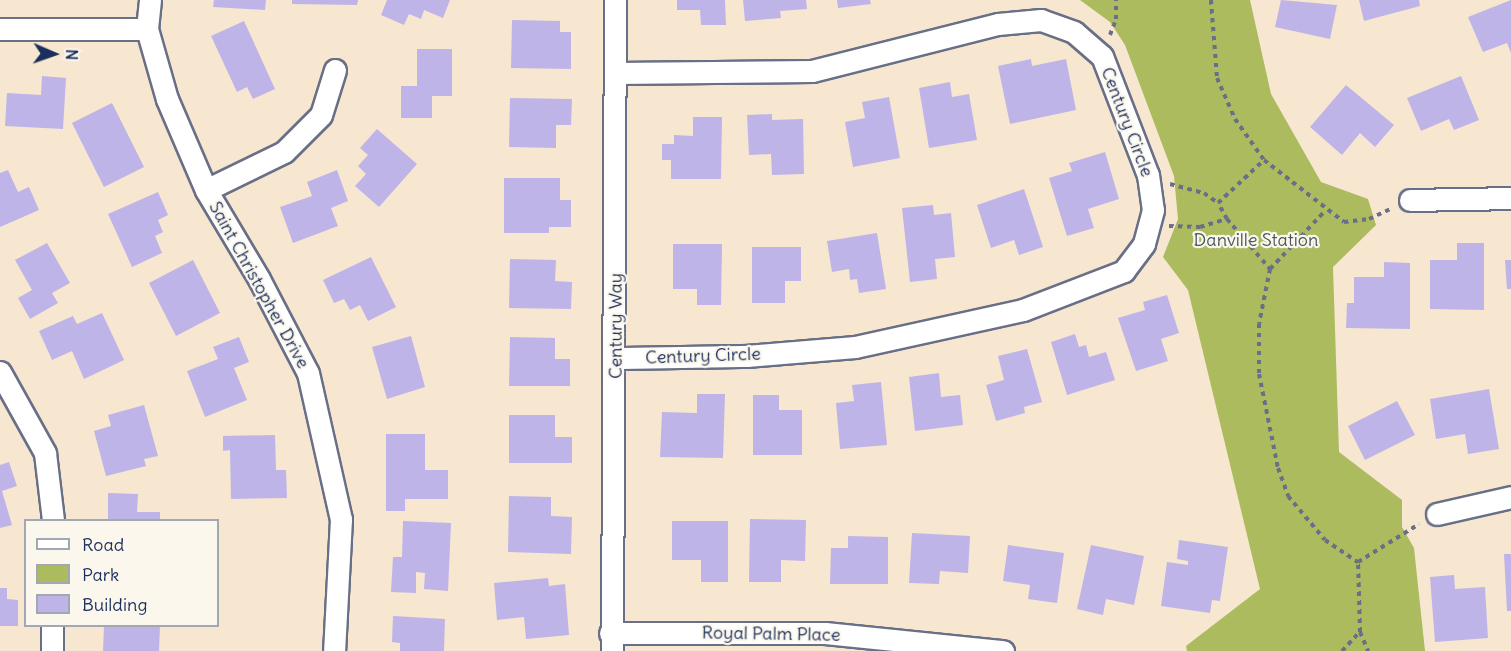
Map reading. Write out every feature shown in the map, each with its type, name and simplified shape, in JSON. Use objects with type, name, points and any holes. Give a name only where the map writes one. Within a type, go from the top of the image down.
[{"type":"street","name":"Saint Christopher Drive","points":[[150,0],[147,29],[166,99],[206,189],[259,279],[308,373],[341,519],[334,651]]},
{"type":"street","name":"Century Way","points":[[611,642],[616,358],[615,0]]},
{"type":"street","name":"Century Circle","points":[[616,73],[812,71],[998,24],[1041,20],[1074,32],[1102,56],[1151,186],[1151,222],[1144,244],[1124,271],[1023,310],[855,347],[746,356],[616,358]]},
{"type":"street","points":[[0,29],[147,29]]},
{"type":"street","points":[[206,189],[284,152],[321,116],[335,70]]},
{"type":"street","points":[[1410,200],[1511,198]]},
{"type":"street","points":[[0,372],[45,453],[53,519]]},
{"type":"street","points":[[1437,514],[1511,497]]},
{"type":"street","points":[[52,627],[52,651]]},
{"type":"street","name":"Royal Palm Place","points":[[611,642],[825,633],[1003,651]]},
{"type":"path","points":[[1102,56],[1116,19],[1116,0]]},
{"type":"path","points":[[1211,0],[1210,29],[1217,78],[1235,119],[1264,160],[1325,211],[1344,222],[1369,219],[1410,200]]},
{"type":"path","points":[[1218,203],[1264,160]]},
{"type":"path","points":[[1151,186],[1177,183],[1218,203],[1227,219],[1270,269]]},
{"type":"path","points":[[1325,211],[1270,269],[1259,324],[1259,374],[1278,468],[1288,496],[1325,540],[1358,562]]},
{"type":"path","points":[[1151,222],[1200,228],[1227,219]]},
{"type":"path","points":[[1358,562],[1437,514]]},
{"type":"path","points":[[1358,562],[1360,632],[1368,651]]},
{"type":"path","points":[[1342,651],[1360,632]]},
{"type":"green space","name":"Danville Station","points":[[1080,0],[1250,0],[1271,94],[1321,182],[1368,199],[1376,225],[1333,267],[1339,452],[1402,500],[1402,527],[1414,548],[1425,651],[1187,651],[1186,646],[1260,589],[1188,290],[1163,257],[1178,219],[1174,176],[1125,45],[1110,22]]},
{"type":"building","points":[[214,0],[266,0],[265,10],[213,7]]},
{"type":"building","points":[[292,0],[358,0],[357,5],[292,4]]},
{"type":"building","points":[[387,0],[450,0],[443,18],[424,10],[421,19],[409,14],[404,25],[381,15]]},
{"type":"building","points":[[677,0],[725,0],[726,25],[701,25],[700,10],[677,10]]},
{"type":"building","points":[[743,0],[806,0],[807,9],[780,11],[781,18],[745,21]]},
{"type":"building","points":[[837,0],[870,0],[871,4],[838,8]]},
{"type":"building","points":[[1281,0],[1337,5],[1330,39],[1275,27]]},
{"type":"building","points":[[1359,0],[1419,0],[1420,6],[1364,21]]},
{"type":"building","points":[[1511,0],[1511,53],[1507,43],[1483,52],[1468,17]]},
{"type":"building","points":[[512,20],[560,21],[560,32],[571,32],[571,69],[511,68]]},
{"type":"building","points":[[244,21],[275,89],[253,99],[247,87],[237,92],[211,36]]},
{"type":"building","points":[[417,49],[452,49],[452,96],[432,96],[432,118],[401,118],[401,86],[417,86]]},
{"type":"building","points":[[1031,59],[1032,66],[1066,59],[1076,110],[1010,124],[998,66]]},
{"type":"building","points":[[42,76],[66,78],[63,129],[5,126],[7,93],[41,95]]},
{"type":"building","points":[[1461,76],[1479,120],[1454,130],[1449,119],[1421,131],[1407,98]]},
{"type":"building","points":[[950,82],[952,97],[969,94],[977,140],[929,148],[919,88]]},
{"type":"building","points":[[1346,85],[1394,125],[1375,147],[1360,133],[1342,155],[1310,127]]},
{"type":"building","points":[[889,97],[900,158],[853,167],[845,122],[865,118],[862,102]]},
{"type":"building","points":[[510,98],[572,99],[571,125],[556,125],[556,148],[509,147]]},
{"type":"building","points":[[112,103],[144,167],[104,187],[72,123]]},
{"type":"building","points":[[772,114],[772,120],[803,119],[804,174],[772,175],[771,154],[749,155],[747,115]]},
{"type":"building","points":[[693,117],[722,117],[721,179],[671,179],[671,160],[662,160],[662,144],[674,144],[674,135],[693,136]]},
{"type":"building","points":[[377,129],[417,164],[379,207],[355,186],[366,174],[358,166],[368,155],[360,148]]},
{"type":"building","points":[[1105,152],[1119,199],[1088,209],[1094,228],[1067,236],[1049,178],[1072,171],[1069,163]]},
{"type":"building","points":[[8,170],[18,192],[29,187],[39,210],[0,227],[0,173]]},
{"type":"building","points":[[337,170],[348,201],[331,208],[338,226],[293,243],[280,207],[312,196],[307,182]]},
{"type":"building","points":[[504,178],[560,178],[560,200],[571,200],[571,227],[549,227],[549,233],[504,233]]},
{"type":"building","points":[[1024,189],[1043,247],[1019,255],[1014,240],[991,248],[977,205]]},
{"type":"building","points":[[158,192],[168,215],[158,220],[163,232],[155,236],[162,253],[132,267],[108,214]]},
{"type":"building","points":[[933,205],[934,215],[951,213],[955,257],[935,259],[937,279],[910,282],[902,208]]},
{"type":"building","points":[[877,233],[886,289],[859,293],[857,279],[850,280],[849,269],[832,272],[827,241]]},
{"type":"building","points":[[47,243],[70,283],[52,293],[58,303],[30,319],[18,298],[32,290],[15,260]]},
{"type":"building","points":[[1457,243],[1484,243],[1484,310],[1430,309],[1430,260],[1457,260]]},
{"type":"building","points":[[673,244],[722,244],[721,305],[697,305],[697,289],[673,289]]},
{"type":"building","points":[[752,247],[801,247],[801,281],[785,281],[785,303],[752,303]]},
{"type":"building","points":[[371,257],[396,307],[368,321],[360,305],[350,310],[344,299],[334,303],[323,280]]},
{"type":"building","points":[[510,259],[556,260],[555,281],[572,282],[571,309],[509,308]]},
{"type":"building","points":[[193,260],[220,313],[176,336],[149,283]]},
{"type":"building","points":[[1505,260],[1511,260],[1511,289],[1507,289]]},
{"type":"building","points":[[1384,262],[1410,263],[1410,329],[1346,328],[1347,303],[1354,303],[1354,277],[1384,277]]},
{"type":"building","points":[[1167,295],[1179,333],[1161,339],[1168,361],[1136,371],[1118,318],[1145,310],[1143,302]]},
{"type":"building","points":[[102,313],[124,360],[84,379],[72,351],[52,360],[39,331],[73,316],[77,324]]},
{"type":"building","points":[[1075,334],[1079,347],[1086,345],[1089,357],[1106,352],[1115,380],[1067,395],[1051,342]]},
{"type":"building","points":[[411,336],[425,387],[387,399],[372,347]]},
{"type":"building","points":[[239,337],[249,362],[234,368],[247,400],[205,417],[187,371],[218,359],[213,347]]},
{"type":"building","points":[[510,337],[555,338],[555,359],[570,359],[570,386],[509,386]]},
{"type":"building","points":[[1027,349],[1042,402],[1024,407],[1025,413],[996,421],[986,385],[1004,380],[998,356]]},
{"type":"building","points":[[939,373],[941,397],[960,395],[963,425],[915,431],[909,377]]},
{"type":"building","points":[[881,382],[887,445],[840,449],[836,403],[854,401],[852,385]]},
{"type":"building","points":[[1489,389],[1499,449],[1468,454],[1465,434],[1436,439],[1430,399]]},
{"type":"building","points":[[697,394],[725,394],[723,458],[660,457],[662,412],[697,413]]},
{"type":"building","points":[[753,395],[779,395],[779,410],[802,410],[802,455],[753,455]]},
{"type":"building","points":[[1397,401],[1415,435],[1365,460],[1348,426]]},
{"type":"building","points":[[144,405],[158,456],[144,459],[146,466],[106,476],[94,431],[111,426],[108,415]]},
{"type":"building","points":[[509,415],[555,415],[555,437],[572,437],[572,463],[509,463]]},
{"type":"building","points":[[386,434],[425,434],[425,470],[448,470],[448,499],[405,499],[405,511],[386,511]]},
{"type":"building","points":[[275,435],[276,470],[286,470],[287,498],[231,499],[230,450],[223,451],[223,436]]},
{"type":"building","points":[[9,462],[17,486],[2,491],[12,525],[0,528],[0,465]]},
{"type":"building","points":[[108,493],[138,494],[137,512],[160,512],[160,519],[108,519]]},
{"type":"building","points":[[509,496],[551,497],[551,516],[572,517],[571,554],[508,552]]},
{"type":"building","points":[[750,519],[806,520],[805,561],[781,560],[781,582],[749,582]]},
{"type":"building","points":[[403,521],[451,523],[448,591],[424,589],[425,573],[416,572],[416,593],[391,592],[393,557],[402,557]]},
{"type":"building","points":[[672,521],[728,521],[728,582],[701,582],[701,560],[672,560]]},
{"type":"building","points":[[912,533],[970,536],[968,573],[940,571],[939,584],[909,583]]},
{"type":"building","points":[[848,536],[888,537],[888,584],[830,584],[831,548],[848,548]]},
{"type":"building","points":[[1179,540],[1228,547],[1220,601],[1212,600],[1210,613],[1161,606],[1167,562],[1188,565],[1188,561],[1177,559]]},
{"type":"building","points":[[1008,545],[1064,553],[1057,603],[1028,599],[1030,585],[1003,581]]},
{"type":"building","points":[[1091,545],[1144,556],[1134,605],[1106,599],[1103,615],[1077,609]]},
{"type":"building","points":[[1504,554],[1511,554],[1511,611],[1507,611]]},
{"type":"building","points":[[1454,575],[1455,589],[1485,587],[1488,638],[1435,642],[1430,577]]},
{"type":"building","points":[[548,578],[549,586],[565,584],[569,635],[526,639],[524,617],[497,620],[494,583]]},
{"type":"building","points":[[0,588],[7,588],[7,599],[18,600],[18,626],[0,626]]},
{"type":"building","points":[[393,616],[445,619],[444,651],[400,651],[400,643],[392,642]]},
{"type":"building","points":[[104,627],[160,627],[159,651],[103,651]]}]
